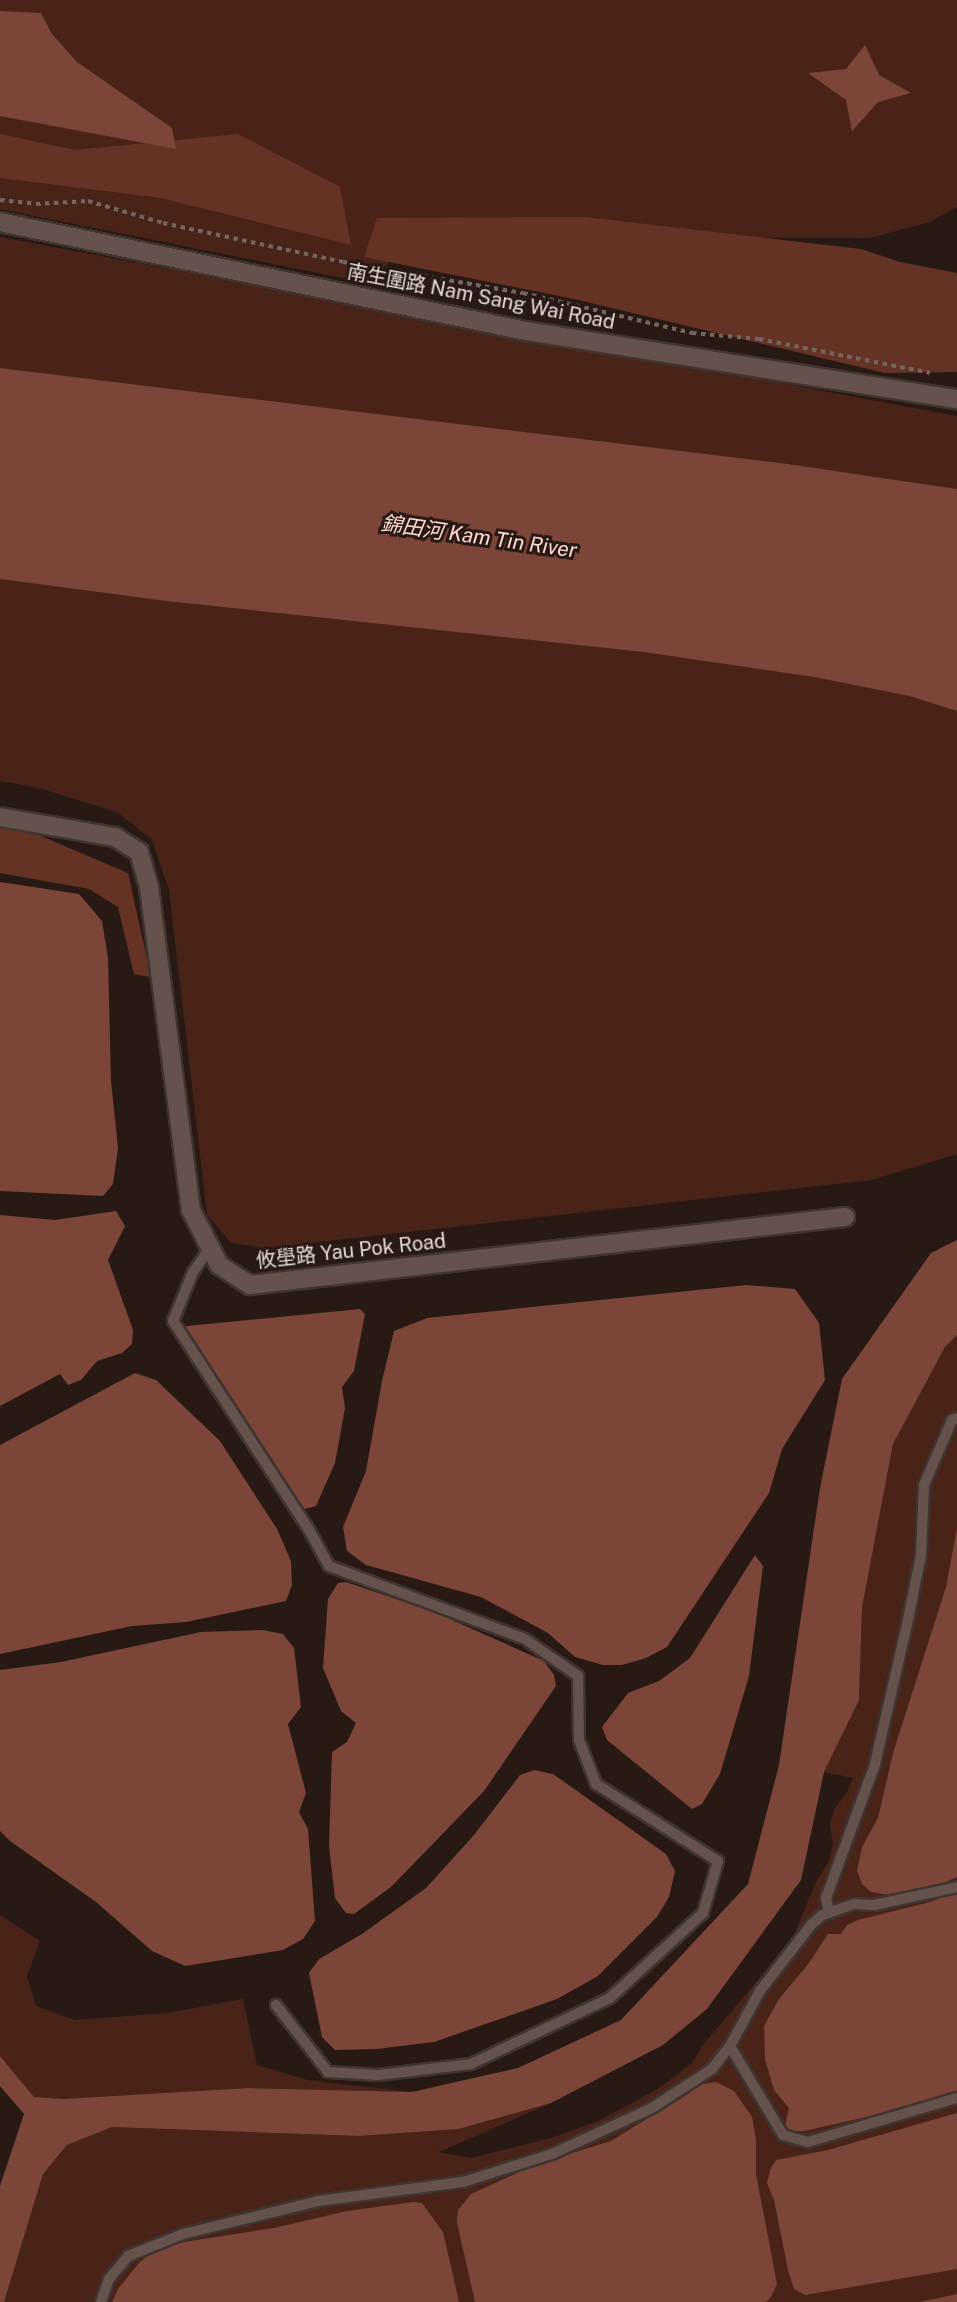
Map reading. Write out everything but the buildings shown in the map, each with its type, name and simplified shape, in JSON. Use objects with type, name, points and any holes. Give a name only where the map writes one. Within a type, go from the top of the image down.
[{"type":"street","name":"南生圍路 Nam Sang Wai Road","points":[[0,222],[526,332],[957,399]]},
{"type":"street","name":"攸壆路 Yau Pok Road","points":[[0,817],[115,837],[139,852],[149,887],[191,1210],[219,1266],[250,1285],[844,1217]]},
{"type":"lane","points":[[210,1248],[193,1272],[173,1321],[308,1528],[329,1566],[525,1639],[578,1676],[579,1740],[596,1784],[718,1861],[703,1913],[610,1998],[471,2064],[378,2075],[328,2072],[276,2005]]},
{"type":"lane","points":[[829,1913],[826,1898],[875,1764],[907,1624],[921,1555],[924,1485],[952,1420],[957,1418]]},
{"type":"lane","points":[[101,2302],[109,2279],[128,2256],[183,2234],[318,2201],[463,2182],[552,2154],[652,2108],[712,2069],[730,2046],[760,1991],[811,1925],[829,1913],[854,1904],[874,1905],[957,1887]]},
{"type":"lane","points":[[730,2046],[783,2135],[808,2142],[957,2098]]},
{"type":"path","points":[[0,200],[36,204],[88,201],[163,223],[343,262],[524,292],[692,333],[759,339],[936,374]]},
{"type":"shaded area","points":[[0,0],[957,0],[957,207],[930,222],[870,238],[408,237],[372,284],[0,209]]},
{"type":"shaded area","points":[[0,134],[75,150],[238,134],[340,187],[351,245],[161,198],[0,178]]},
{"type":"shaded area","points":[[585,217],[861,249],[900,262],[957,273],[957,372],[885,373],[574,299],[364,257],[377,218]]},
{"type":"shaded area","points":[[0,237],[957,416],[957,489],[788,464],[0,368]]},
{"type":"shaded area","points":[[0,579],[166,601],[643,652],[814,677],[909,696],[957,711],[957,1154],[872,1180],[266,1248],[231,1243],[207,1215],[169,890],[152,840],[117,812],[39,788],[0,781]]},
{"type":"shaded area","points":[[0,827],[34,833],[128,873],[151,977],[134,974],[118,907],[89,889],[0,873]]},
{"type":"shaded area","points":[[957,1335],[957,2302],[4,2302],[43,2174],[67,2145],[112,2127],[359,2136],[459,2129],[551,2103],[439,2152],[471,2158],[554,2137],[598,2121],[658,2089],[692,2063],[702,2046],[792,1940],[816,1882],[829,1861],[833,1844],[830,1824],[834,1810],[847,1792],[853,1778],[824,1772],[859,1700],[862,1608],[893,1444],[945,1347]]},
{"type":"shaded area","points":[[0,1915],[40,1941],[27,1976],[36,2006],[75,2020],[166,2013],[243,1999],[257,2065],[307,2080],[412,2092],[248,2088],[63,2099],[34,2097],[0,2056]]},
{"type":"water","points":[[0,11],[41,13],[52,34],[77,62],[172,128],[176,149],[0,116]]},
{"type":"water","points":[[865,45],[879,75],[911,93],[878,102],[852,131],[846,100],[808,73],[846,69]]},
{"type":"water","name":"錦田河 Kam Tin River","points":[[0,368],[788,464],[957,489],[957,711],[909,696],[814,677],[643,652],[166,601],[0,579]]},
{"type":"water","points":[[0,882],[79,894],[102,921],[108,958],[111,1081],[118,1148],[113,1184],[103,1196],[0,1191]]},
{"type":"water","points":[[116,1211],[125,1226],[108,1260],[133,1330],[132,1344],[122,1353],[97,1361],[81,1380],[68,1385],[60,1374],[0,1406],[0,1215],[55,1220]]},
{"type":"water","points":[[957,1240],[957,1335],[945,1347],[893,1444],[862,1608],[859,1700],[824,1772],[801,1880],[707,2009],[663,2045],[551,2103],[459,2129],[359,2136],[112,2127],[67,2145],[43,2174],[4,2302],[0,2302],[0,2186],[24,2114],[0,2086],[0,2056],[34,2097],[63,2099],[248,2088],[412,2092],[518,2068],[621,2020],[748,1884],[779,1765],[820,1488],[842,1379],[931,1253]]},
{"type":"water","points":[[746,1285],[795,1289],[819,1323],[825,1380],[782,1449],[769,1493],[667,1647],[646,1658],[622,1665],[603,1665],[575,1657],[548,1633],[481,1597],[366,1565],[347,1551],[343,1527],[366,1471],[382,1381],[394,1331],[427,1318]]},
{"type":"water","points":[[360,1309],[365,1314],[354,1371],[342,1387],[345,1408],[335,1463],[316,1506],[301,1510],[209,1390],[208,1381],[181,1331],[187,1326]]},
{"type":"water","points":[[135,1373],[156,1380],[220,1441],[277,1529],[291,1561],[292,1585],[286,1601],[186,1622],[132,1626],[0,1654],[0,1445]]},
{"type":"water","points":[[957,1528],[957,1877],[925,1891],[889,1895],[871,1892],[862,1884],[857,1871],[862,1847],[878,1818],[893,1753],[946,1587]]},
{"type":"water","points":[[755,1555],[763,1566],[749,1676],[720,1774],[702,1804],[692,1809],[607,1740],[602,1727],[628,1693],[659,1681],[690,1658]]},
{"type":"water","points":[[346,1582],[434,1612],[544,1661],[554,1675],[556,1686],[484,1791],[391,1887],[354,1914],[346,1913],[335,1898],[329,1846],[332,1752],[347,1742],[356,1723],[341,1711],[323,1668],[328,1599],[338,1583]]},
{"type":"water","points":[[263,1630],[283,1634],[294,1648],[301,1707],[288,1724],[306,1793],[299,1812],[308,1829],[315,1921],[303,1939],[283,1950],[185,1966],[152,1951],[96,1902],[10,1841],[0,1831],[0,1670],[61,1662],[201,1632]]},
{"type":"water","points":[[534,1770],[553,1774],[666,1854],[675,1871],[669,1897],[657,1917],[598,1976],[557,1999],[434,2042],[376,2049],[335,2050],[322,2037],[309,1973],[319,1959],[362,1934],[426,1888],[474,1835],[520,1775]]},
{"type":"water","points":[[957,1892],[957,2091],[911,2107],[804,2131],[784,2131],[789,2108],[774,2090],[765,2059],[764,2026],[779,1999],[809,1963],[828,1934],[841,1934],[847,1925],[858,1920],[930,1902]]},
{"type":"water","points":[[716,2082],[734,2091],[752,2117],[756,2139],[756,2174],[777,2284],[766,2302],[475,2302],[457,2223],[458,2210],[471,2194],[537,2164],[611,2141],[703,2084]]},
{"type":"water","points":[[957,2113],[957,2269],[805,2295],[794,2289],[774,2200],[767,2183],[770,2170],[776,2160],[828,2150]]},
{"type":"water","points":[[413,2202],[422,2203],[443,2232],[459,2302],[112,2302],[118,2289],[139,2263],[153,2251],[171,2244],[274,2228],[347,2211]]},
{"type":"water","points":[[957,2294],[957,2302],[920,2302]]}]
